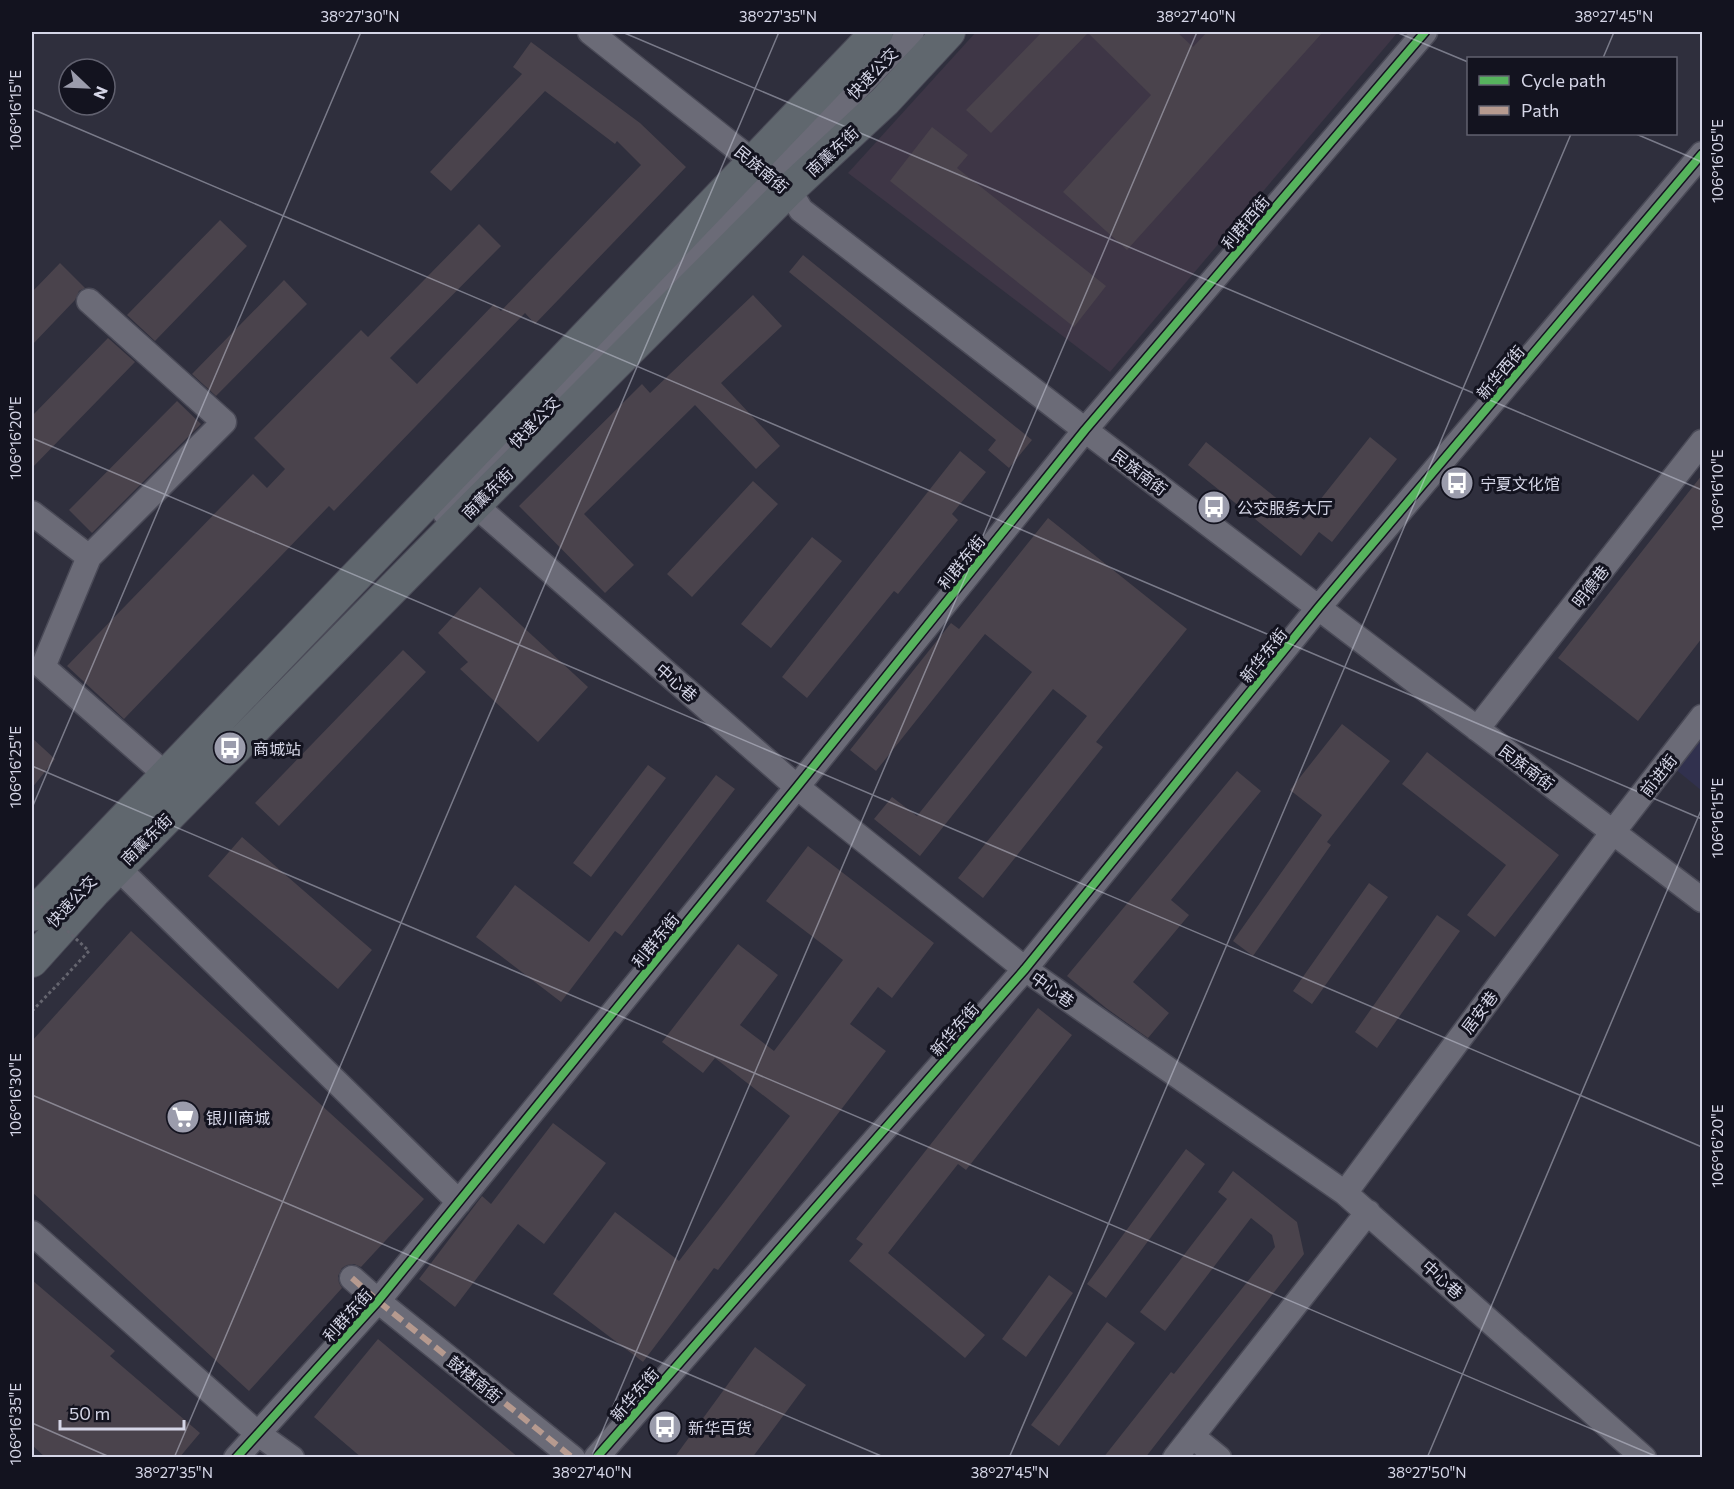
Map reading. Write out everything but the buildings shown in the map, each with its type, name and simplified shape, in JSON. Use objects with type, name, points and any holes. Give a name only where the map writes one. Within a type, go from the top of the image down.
[{"type":"main road","name":"南薰东街","points":[[32,962],[118,868],[475,505],[772,176],[877,32]]},
{"type":"main road","name":"南薰东街","points":[[32,915],[166,775],[772,176],[885,101],[949,32]]},
{"type":"street","name":"民族南街","points":[[590,32],[772,176],[801,210],[1085,430],[1702,900]]},
{"type":"street","name":"快速公交","points":[[32,943],[182,783],[912,32]]},
{"type":"street","name":"利群西街","points":[[1085,430],[1425,32]]},
{"type":"street","name":"新华西街","points":[[1319,607],[1702,154]]},
{"type":"street","points":[[89,301],[224,422],[89,557],[43,667],[166,775]]},
{"type":"street","name":"利群东街","points":[[236,1458],[378,1301],[1085,430]]},
{"type":"street","name":"明德巷","points":[[1477,729],[1702,442]]},
{"type":"street","name":"中心巷","points":[[475,505],[797,787],[1025,969],[1345,1193],[1644,1458]]},
{"type":"street","points":[[32,513],[89,557]]},
{"type":"street","name":"新华东街","points":[[596,1458],[1025,969],[1319,607]]},
{"type":"street","name":"前进街","points":[[1612,832],[1702,717]]},
{"type":"street","name":"居安巷","points":[[1345,1193],[1612,832]]},
{"type":"street","points":[[118,868],[459,1202]]},
{"type":"street","points":[[1175,1458],[1368,1212]]},
{"type":"street","points":[[32,1233],[257,1433],[292,1458]]},
{"type":"street","name":"鼓楼南街","points":[[352,1278],[573,1458]]},
{"type":"street","points":[[1192,1436],[1219,1458]]},
{"type":"path","points":[[32,898],[89,951],[32,1011]]},
{"type":"shaded area","points":[[976,32],[1398,32],[1110,372],[848,173]]},
{"type":"shaded area","points":[[1702,733],[1702,791],[1674,768]]},
{"type":"marked path","points":[[352,1278],[573,1458]]},
{"type":"cycle path","points":[[236,1458],[378,1301],[1085,430],[1425,32]]},
{"type":"cycle path","points":[[596,1458],[1025,969],[1319,607],[1702,154]]},
{"type":"place","name":"宁夏文化馆","points":[[1457,483]]},
{"type":"place","name":"公交服务大厅","points":[[1214,507]]},
{"type":"place","name":"商城站","points":[[230,748]]},
{"type":"place","name":"银川商城","points":[[183,1117]]},
{"type":"place","name":"新华百货","points":[[665,1427]]}]
